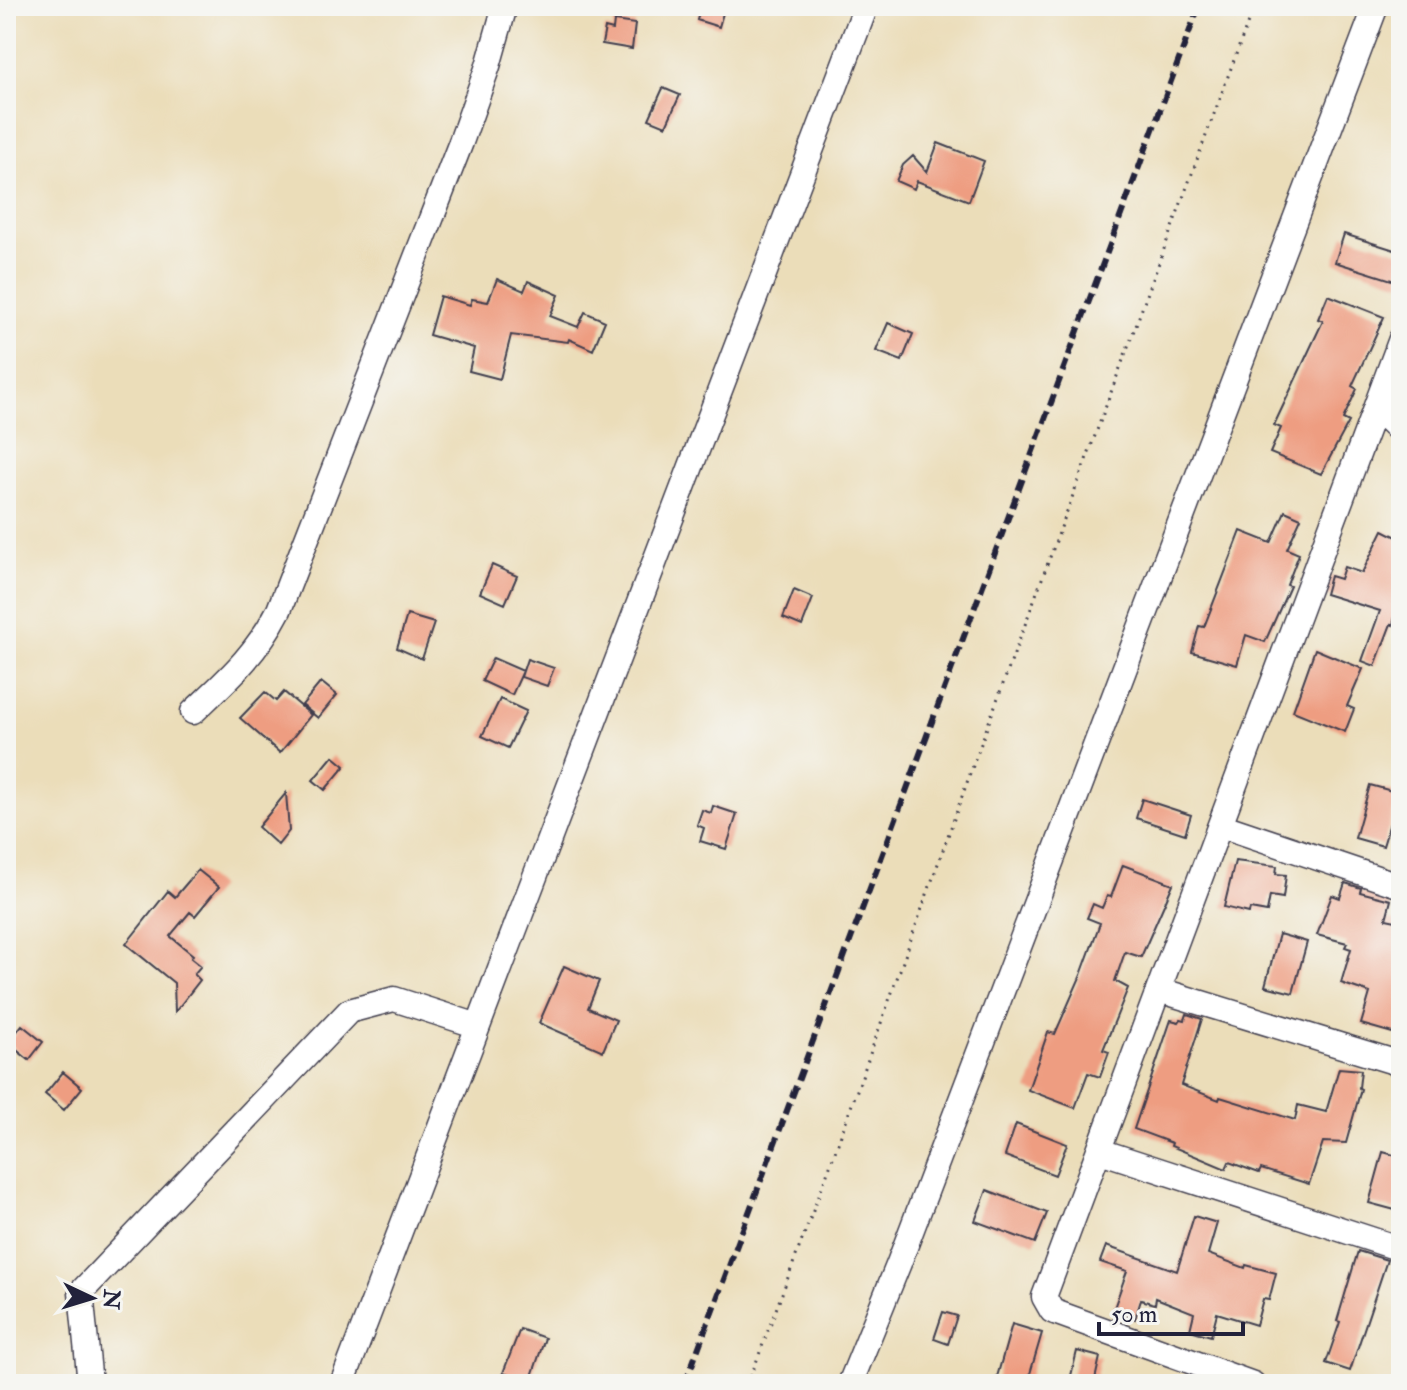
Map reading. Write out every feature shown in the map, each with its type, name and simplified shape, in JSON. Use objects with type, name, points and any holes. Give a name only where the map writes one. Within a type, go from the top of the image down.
[{"type":"street","points":[[193,712],[247,661],[264,639],[279,610],[461,142],[505,6]]},
{"type":"street","points":[[342,1384],[866,6]]},
{"type":"street","points":[[850,1384],[911,1233],[1376,6]]},
{"type":"street","points":[[1253,1384],[1224,1380],[1052,1311],[1044,1297],[1401,339]]},
{"type":"street","points":[[1376,408],[1401,432]]},
{"type":"street","points":[[1220,825],[1401,886]]},
{"type":"street","points":[[1159,990],[1401,1064]]},
{"type":"street","points":[[90,1384],[81,1292],[349,1011],[394,999],[478,1026]]},
{"type":"street","points":[[1100,1151],[1401,1249]]},
{"type":"path","points":[[748,1384],[1254,6]]},
{"type":"building","points":[[701,6],[725,6],[719,27],[697,20]]},
{"type":"building","points":[[614,21],[635,24],[632,49],[602,44],[605,28],[613,30]]},
{"type":"building","points":[[663,88],[680,95],[666,126],[649,119]]},
{"type":"building","points":[[938,143],[984,161],[969,201],[917,181],[914,189],[896,181],[903,165],[913,156],[927,172]]},
{"type":"building","points":[[1344,234],[1401,252],[1401,283],[1335,262]]},
{"type":"building","points":[[497,279],[524,291],[528,281],[559,295],[550,316],[578,327],[585,312],[605,321],[593,350],[569,339],[568,342],[511,335],[500,379],[469,371],[474,348],[429,335],[440,296],[470,305],[472,299],[488,302]]},
{"type":"building","points":[[1328,295],[1384,317],[1352,386],[1357,389],[1343,419],[1349,422],[1321,474],[1270,453],[1281,428],[1274,425],[1323,321],[1318,319]]},
{"type":"building","points":[[888,323],[913,334],[902,361],[876,351]]},
{"type":"building","points":[[1285,511],[1301,518],[1287,549],[1299,554],[1287,585],[1290,586],[1265,642],[1246,635],[1237,665],[1192,652],[1199,626],[1204,627],[1241,531],[1271,543]]},
{"type":"building","points":[[1383,530],[1401,539],[1401,592],[1393,625],[1375,666],[1362,661],[1380,611],[1325,594],[1330,576],[1340,579],[1344,567],[1362,573]]},
{"type":"building","points":[[492,565],[517,576],[505,604],[480,593]]},
{"type":"building","points":[[794,590],[813,598],[802,626],[783,618]]},
{"type":"building","points":[[407,615],[434,623],[422,659],[397,648]]},
{"type":"building","points":[[1315,649],[1363,669],[1347,706],[1354,709],[1345,732],[1293,711]]},
{"type":"building","points":[[493,658],[523,671],[512,695],[482,681]]},
{"type":"building","points":[[527,659],[554,668],[547,686],[521,677]]},
{"type":"building","points":[[321,682],[337,695],[318,718],[302,705]]},
{"type":"building","points":[[265,692],[276,701],[284,692],[311,715],[280,753],[240,718]]},
{"type":"building","points":[[500,699],[526,711],[508,748],[482,736]]},
{"type":"building","points":[[333,756],[345,766],[325,790],[313,780]]},
{"type":"building","points":[[1370,785],[1399,793],[1383,846],[1355,838]]},
{"type":"building","points":[[286,793],[289,831],[278,845],[258,827]]},
{"type":"building","points":[[1142,799],[1191,815],[1185,834],[1136,818]]},
{"type":"building","points":[[713,806],[737,814],[726,849],[700,841],[704,828],[697,825],[702,810],[711,813]]},
{"type":"building","points":[[1235,861],[1277,866],[1276,874],[1286,875],[1283,898],[1270,896],[1267,912],[1250,909],[1249,913],[1224,907]]},
{"type":"building","points":[[1123,865],[1173,884],[1141,957],[1125,952],[1115,981],[1128,988],[1103,1050],[1109,1052],[1100,1077],[1088,1073],[1075,1108],[1028,1090],[1048,1032],[1055,1034],[1100,923],[1087,918],[1093,904],[1102,908],[1107,896],[1111,897]]},
{"type":"building","points":[[198,870],[219,887],[195,916],[190,912],[170,936],[201,966],[194,974],[200,980],[175,1012],[174,983],[126,944],[168,891],[175,897]]},
{"type":"building","points":[[1345,883],[1361,888],[1360,892],[1391,900],[1386,919],[1401,922],[1401,1015],[1396,1034],[1361,1024],[1370,993],[1341,983],[1351,949],[1345,947],[1347,943],[1317,935],[1332,895],[1340,898]]},
{"type":"building","points":[[1279,934],[1307,942],[1293,993],[1265,986]]},
{"type":"building","points":[[564,966],[599,981],[588,1008],[616,1020],[603,1051],[539,1023]]},
{"type":"building","points":[[1187,1014],[1202,1019],[1181,1085],[1219,1100],[1220,1097],[1295,1120],[1298,1105],[1326,1112],[1339,1068],[1361,1070],[1361,1089],[1346,1143],[1323,1142],[1309,1184],[1261,1169],[1259,1173],[1229,1162],[1226,1169],[1134,1129],[1171,1020],[1185,1020]]},
{"type":"building","points":[[22,1025],[43,1042],[29,1060],[8,1043]]},
{"type":"building","points":[[63,1072],[82,1088],[64,1110],[45,1094]]},
{"type":"building","points":[[1016,1124],[1067,1144],[1055,1175],[1005,1156]]},
{"type":"building","points":[[1383,1152],[1401,1157],[1401,1190],[1395,1210],[1369,1203]]},
{"type":"building","points":[[987,1190],[1047,1213],[1035,1243],[975,1221]]},
{"type":"building","points":[[1194,1216],[1217,1223],[1208,1254],[1245,1268],[1246,1265],[1276,1273],[1269,1300],[1263,1299],[1256,1325],[1217,1313],[1211,1336],[1190,1330],[1194,1313],[1156,1298],[1155,1304],[1141,1300],[1135,1319],[1113,1311],[1127,1271],[1100,1262],[1106,1246],[1177,1271]]},
{"type":"building","points":[[1358,1251],[1387,1260],[1350,1371],[1326,1363]]},
{"type":"building","points":[[943,1312],[957,1316],[948,1344],[934,1339]]},
{"type":"building","points":[[1012,1324],[1042,1333],[1027,1384],[995,1384]]},
{"type":"building","points":[[520,1329],[545,1338],[530,1382],[503,1373]]},
{"type":"building","points":[[1077,1351],[1100,1357],[1094,1384],[1069,1384]]},
{"type":"railway","points":[[685,1384],[1199,6]]}]
